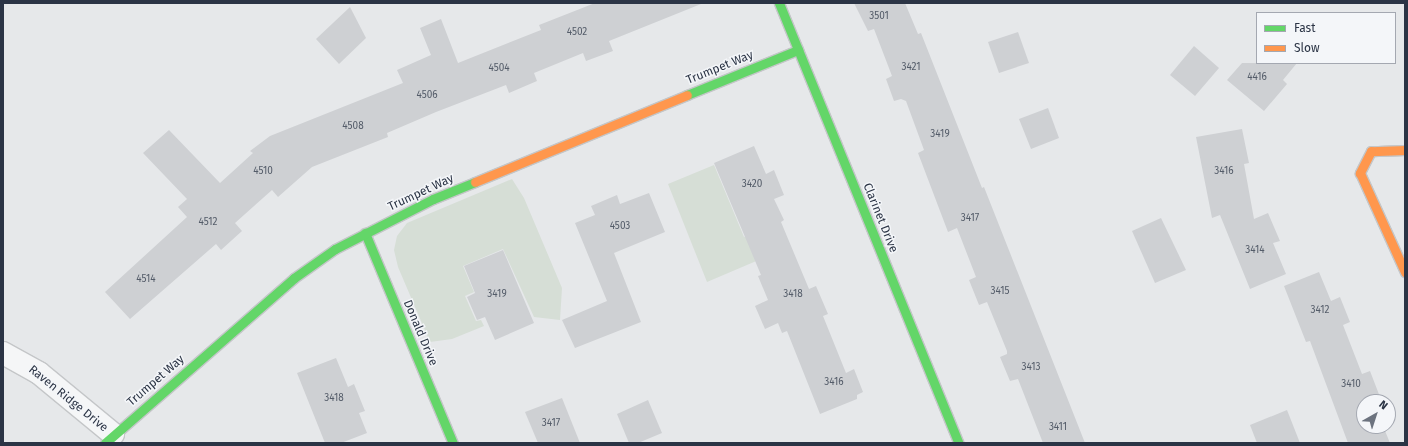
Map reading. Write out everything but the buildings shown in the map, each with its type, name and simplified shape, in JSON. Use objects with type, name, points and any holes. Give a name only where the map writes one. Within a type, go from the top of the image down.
[{"type":"street","name":"Clarinet Drive","points":[[779,3],[959,443]]},
{"type":"street","name":"Trumpet Way","points":[[109,439],[294,278],[335,249],[433,199],[798,50]]},
{"type":"street","points":[[1405,150],[1371,152],[1360,173],[1405,272]]},
{"type":"street","name":"Donald Drive","points":[[365,233],[453,443]]},
{"type":"street","name":"Raven Ridge Drive","points":[[3,353],[39,373],[109,439]]},
{"type":"shaded area","points":[[714,165],[744,237],[751,234],[761,259],[707,282],[668,184]]},
{"type":"shaded area","points":[[512,179],[524,198],[562,288],[560,320],[534,317],[503,249],[463,266],[474,292],[465,296],[476,321],[481,320],[484,326],[452,339],[430,342],[398,267],[394,250],[397,236],[407,223]]},
{"type":"traffic: fast","points":[[779,3],[959,443]]},
{"type":"traffic: fast","points":[[687,95],[798,50]]},
{"type":"traffic: fast","points":[[105,443],[294,278],[335,249],[433,199],[475,182]]},
{"type":"traffic: fast","points":[[365,233],[453,443]]},
{"type":"traffic: slow","points":[[475,182],[687,95]]},
{"type":"traffic: slow","points":[[1405,150],[1371,151],[1360,173],[1405,272]]}]
